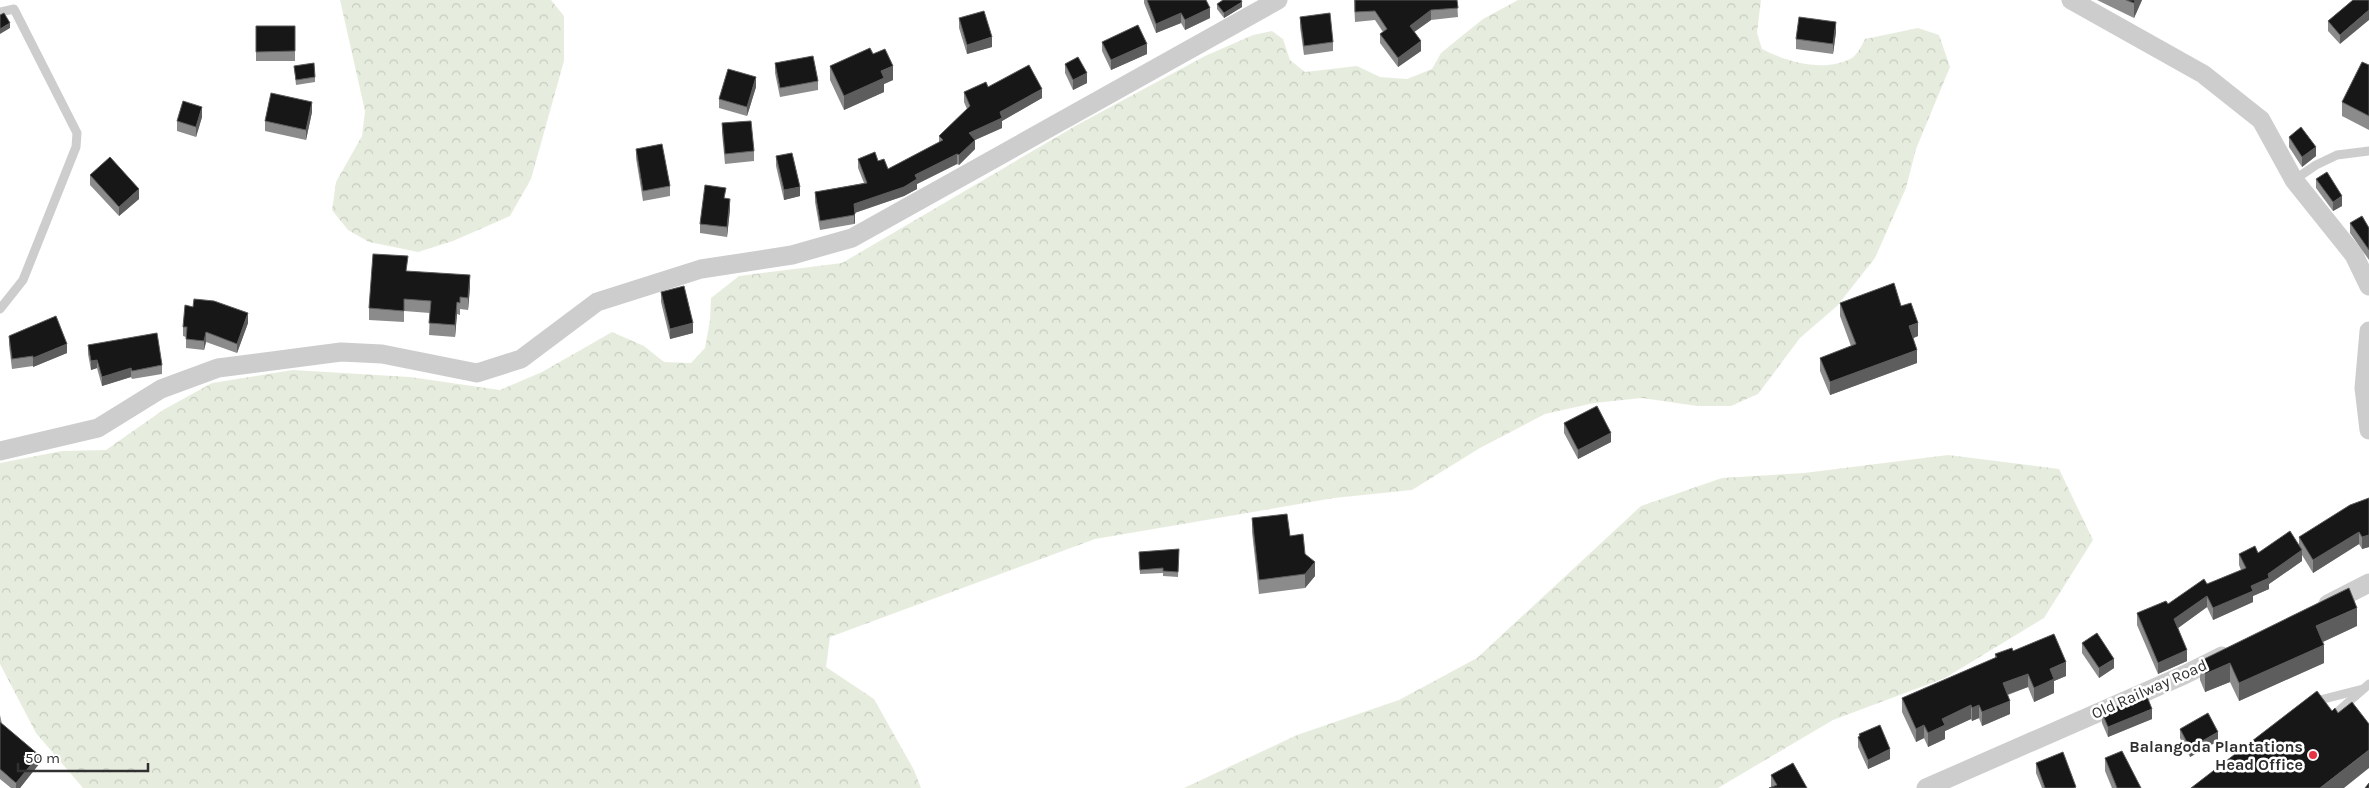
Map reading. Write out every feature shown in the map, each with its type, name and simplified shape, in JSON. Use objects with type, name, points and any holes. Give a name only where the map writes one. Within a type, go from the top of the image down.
[{"type":"street","points":[[0,451],[98,428],[161,389],[218,368],[341,352],[382,354],[477,373],[521,359],[596,302],[701,269],[792,255],[852,238],[1278,0]]},
{"type":"street","points":[[2071,0],[2203,74],[2261,120],[2294,180],[2354,255],[2369,286]]},
{"type":"street","points":[[2369,331],[2364,388],[2369,430]]},
{"type":"street","points":[[2307,614],[2369,583]]},
{"type":"street","name":"Old Railway Road","points":[[1926,788],[2184,675],[2237,649]]},
{"type":"lane","points":[[0,12],[14,9],[77,133],[76,148],[23,280],[0,308]]},
{"type":"lane","points":[[2294,180],[2316,165],[2337,155],[2369,151]]},
{"type":"lane","points":[[2303,708],[2311,703],[2366,686]]},
{"type":"lane","points":[[2335,714],[2366,686]]},
{"type":"green space","points":[[340,0],[551,0],[564,16],[564,61],[531,179],[510,216],[453,241],[418,252],[369,242],[348,230],[332,210],[336,182],[362,136],[365,111]]},
{"type":"green space","points":[[1518,0],[1761,0],[1757,33],[1762,49],[1794,62],[1818,65],[1830,65],[1852,58],[1858,52],[1865,39],[1918,28],[1939,35],[1950,67],[1916,149],[1906,188],[1875,258],[1837,306],[1800,338],[1758,394],[1731,406],[1697,406],[1642,398],[1594,403],[1545,414],[1480,448],[1412,490],[1334,498],[1095,539],[830,637],[826,667],[874,699],[914,770],[921,788],[83,788],[36,733],[0,664],[0,463],[62,451],[106,450],[163,410],[212,383],[293,370],[410,377],[500,390],[542,372],[612,332],[644,346],[664,362],[691,363],[705,348],[710,320],[711,298],[739,276],[842,263],[1077,125],[1205,56],[1253,35],[1272,31],[1283,39],[1290,60],[1305,72],[1357,66],[1380,77],[1407,79],[1432,69],[1441,53],[1463,35],[1483,19]]},
{"type":"green space","points":[[1948,455],[2059,469],[2093,540],[2044,618],[1945,678],[1833,720],[1718,788],[1184,788],[1297,735],[1399,700],[1477,658],[1641,506],[1722,478],[1804,473]]},
{"type":"building","points":[[1147,0],[1206,0],[1210,8],[1185,20],[1181,13],[1156,24]]},
{"type":"building","points":[[1223,0],[1241,0],[1242,2],[1224,13],[1217,4]]},
{"type":"building","points":[[1355,0],[1457,0],[1458,8],[1431,10],[1410,26],[1421,41],[1398,58],[1380,34],[1387,29],[1375,11],[1355,12]]},
{"type":"building","points":[[2353,0],[2369,0],[2369,10],[2340,35],[2328,21]]},
{"type":"building","points":[[984,11],[992,37],[967,45],[959,18]]},
{"type":"building","points":[[4,13],[10,23],[0,29],[0,15]]},
{"type":"building","points":[[1330,13],[1333,42],[1304,46],[1300,17]]},
{"type":"building","points":[[1799,17],[1836,22],[1833,44],[1796,39]]},
{"type":"building","points":[[1138,25],[1147,44],[1111,60],[1102,42]]},
{"type":"building","points":[[256,26],[295,26],[295,51],[256,52]]},
{"type":"building","points":[[870,48],[873,54],[885,49],[893,66],[881,71],[884,78],[844,96],[830,66]]},
{"type":"building","points":[[813,56],[818,81],[780,88],[775,63]]},
{"type":"building","points":[[1078,57],[1087,73],[1073,80],[1065,64]]},
{"type":"building","points":[[2362,62],[2369,65],[2369,116],[2342,102]]},
{"type":"building","points":[[314,63],[315,77],[296,80],[294,66]]},
{"type":"building","points":[[1029,65],[1042,89],[1000,112],[1002,118],[969,133],[975,140],[959,155],[957,154],[915,175],[917,179],[904,187],[854,204],[854,215],[820,221],[815,192],[867,183],[858,159],[875,152],[878,161],[884,159],[888,169],[943,140],[939,136],[970,106],[964,92],[986,82],[988,87]]},
{"type":"building","points":[[728,69],[756,77],[747,107],[719,99]]},
{"type":"building","points":[[271,93],[312,102],[306,130],[265,121]]},
{"type":"building","points":[[183,101],[202,107],[196,127],[177,121]]},
{"type":"building","points":[[751,121],[754,151],[725,154],[722,123]]},
{"type":"building","points":[[2301,127],[2316,147],[2302,157],[2289,137]]},
{"type":"building","points":[[662,144],[670,186],[643,191],[636,149]]},
{"type":"building","points":[[792,153],[800,187],[784,190],[776,156]]},
{"type":"building","points":[[110,157],[139,189],[119,207],[90,175]]},
{"type":"building","points":[[2327,172],[2342,196],[2333,202],[2316,179]]},
{"type":"building","points":[[705,185],[726,188],[724,198],[730,199],[727,227],[700,224]]},
{"type":"building","points":[[2362,216],[2369,228],[2369,250],[2350,223]]},
{"type":"building","points":[[373,254],[408,256],[406,271],[470,275],[468,298],[460,297],[460,303],[457,302],[455,325],[429,323],[431,301],[404,299],[404,311],[369,308]]},
{"type":"building","points":[[1894,283],[1901,306],[1911,303],[1918,323],[1909,326],[1917,350],[1830,382],[1820,358],[1856,344],[1840,303]]},
{"type":"building","points":[[684,286],[693,323],[670,329],[661,292]]},
{"type":"building","points":[[194,299],[214,301],[248,313],[237,344],[206,332],[204,341],[186,339],[187,327],[183,327],[185,305],[193,307]]},
{"type":"building","points":[[56,316],[67,344],[33,358],[33,356],[12,359],[9,336]]},
{"type":"building","points":[[157,333],[162,365],[132,371],[131,368],[102,377],[97,360],[91,361],[88,345]]},
{"type":"building","points":[[1597,406],[1611,433],[1578,450],[1564,423]]},
{"type":"building","points":[[2369,498],[2369,535],[2362,537],[2359,532],[2313,560],[2299,537],[2350,505]]},
{"type":"building","points":[[1287,514],[1290,536],[1303,534],[1305,554],[1315,562],[1305,574],[1259,580],[1252,518]]},
{"type":"building","points":[[2290,531],[2302,550],[2268,574],[2269,578],[2251,586],[2253,591],[2213,608],[2207,596],[2174,619],[2187,650],[2158,663],[2137,613],[2166,601],[2168,604],[2204,579],[2207,584],[2246,568],[2239,554],[2255,546],[2258,553]]},
{"type":"building","points":[[1179,549],[1178,572],[1163,571],[1163,568],[1140,570],[1139,552]]},
{"type":"building","points":[[2349,588],[2357,608],[2316,626],[2324,645],[2239,683],[2230,663],[2205,674],[2200,661]]},
{"type":"building","points":[[2097,633],[2114,659],[2099,668],[2082,643]]},
{"type":"building","points":[[2054,634],[2066,662],[2050,669],[2054,679],[2034,688],[2028,674],[2003,683],[2010,701],[1982,712],[1979,705],[1972,708],[1971,705],[1942,719],[1945,725],[1928,733],[1924,725],[1916,729],[1902,698],[1997,657],[1995,654],[2012,648],[2013,651]]},
{"type":"building","name":"Balangoda Plantations Head Office","points":[[2317,691],[2332,711],[2335,708],[2338,713],[2352,702],[2369,724],[2369,750],[2320,788],[2191,788]]},
{"type":"building","points":[[2146,694],[2152,709],[2108,727],[2102,713]]},
{"type":"building","points":[[2208,713],[2218,732],[2190,748],[2180,729]]},
{"type":"building","points":[[0,722],[39,755],[16,783],[0,769]]},
{"type":"building","points":[[1880,725],[1890,749],[1868,760],[1858,737],[1860,736],[1859,734]]},
{"type":"building","points":[[2122,751],[2141,788],[2117,788],[2105,758]]},
{"type":"building","points":[[2063,752],[2076,787],[2045,788],[2036,763]]},
{"type":"building","points":[[1793,763],[1807,788],[1769,788],[1777,785],[1771,775]]},
{"type":"place","name":"Balangoda Plantations Head Office","points":[[2313,755]]}]
